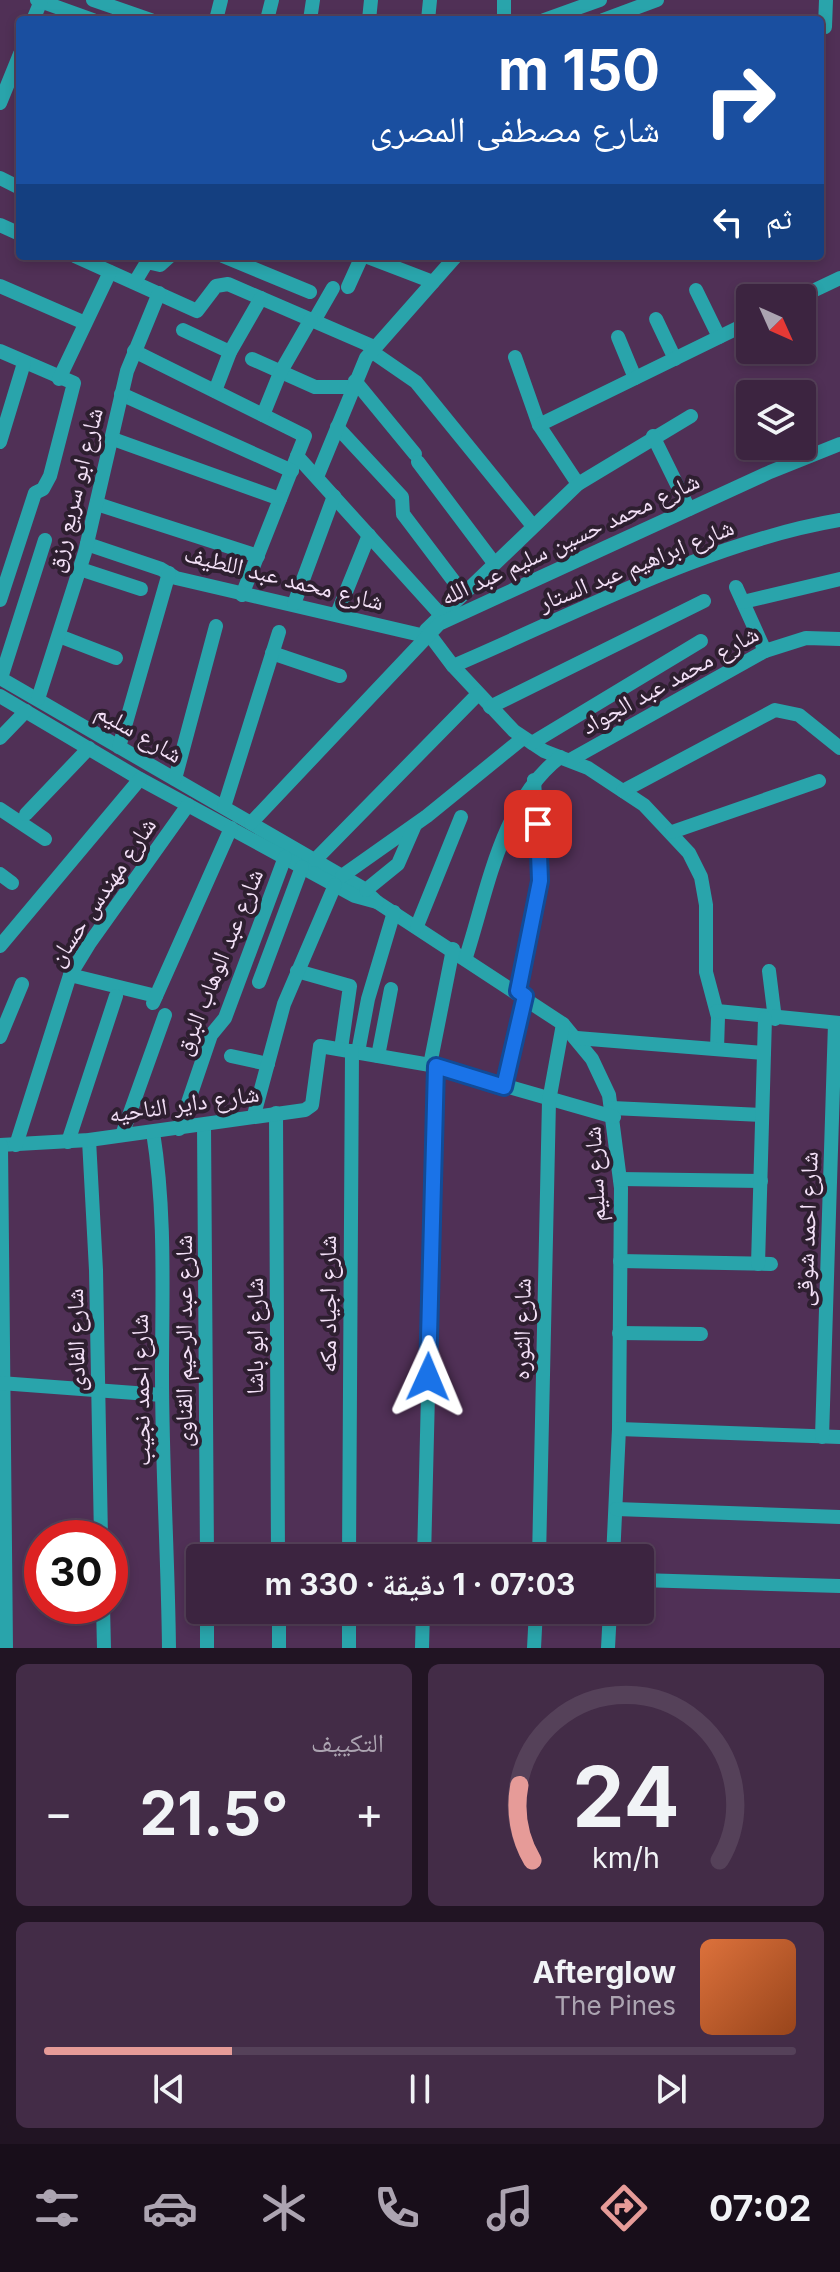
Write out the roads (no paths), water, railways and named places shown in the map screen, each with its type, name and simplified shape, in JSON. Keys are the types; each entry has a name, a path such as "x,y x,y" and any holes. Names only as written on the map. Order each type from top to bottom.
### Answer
{"street":[{"path":"93,0 118,4 143,16"},
{"path":"553,12 600,0"},
{"path":"614,16 657,0"},
{"path":"825,27 826,0"},
{"path":"39,1 79,16"},
{"path":"0,103 16,64"},
{"path":"84,260 197,311 216,286 228,284 373,349 416,382 533,526"},
{"path":"135,282 147,262 160,265 166,260"},
{"path":"233,260 310,292"},
{"path":"263,415 280,373 312,320 360,260"},
{"path":"317,477 354,384 373,349 452,260"},
{"path":"396,262 433,282"},
{"path":"59,379 110,272"},
{"path":"816,289 840,278"},
{"path":"1,289 85,323"},
{"path":"696,290 719,337"},
{"name":"شارع ابو سريع رزق","path":"38,699 87,544 121,394 134,351 159,293"},
{"path":"215,391 230,352 261,298"},
{"path":"656,319 675,359"},
{"path":"539,425 736,329"},
{"path":"183,330 230,352"},
{"path":"618,337 635,378"},
{"path":"0,351 74,383 48,484 35,493 0,600"},
{"path":"134,351 305,436 242,595"},
{"path":"515,357 539,425 578,484"},
{"path":"252,359 315,387 354,384"},
{"path":"0,442 24,363"},
{"path":"354,384 416,458 494,563"},
{"path":"121,394 292,471"},
{"path":"691,416 653,436 578,484 429,624 426,635 490,707 528,740 623,791 672,832 701,877 706,905 707,986 717,1011 717,1049"},
{"path":"337,427 402,497 403,514 462,592"},
{"path":"653,436 689,509"},
{"path":"113,439 280,499"},
{"name":"شارع محمد حسين سليم عبد الله","path":"251,823 439,624 689,509 840,444"},
{"path":"297,456 440,614"},
{"path":"294,604 334,496"},
{"path":"97,504 258,556"},
{"name":"شارع ابراهيم عبد الستار","path":"453,666 699,560 781,531 840,520"},
{"path":"337,614 369,535"},
{"path":"0,678 45,540"},
{"name":"شارع محمد عبد اللطيف","path":"87,544 242,595 426,635"},
{"path":"80,569 141,589"},
{"path":"119,747 169,573"},
{"path":"743,602 840,579"},
{"path":"736,587 765,651"},
{"path":"490,707 704,601"},
{"path":"175,779 216,626"},
{"path":"224,807 279,632"},
{"path":"59,636 116,658"},
{"name":"شارع محمد عبد الجواد","path":"424,1544 433,1066 459,953 510,823 534,780 565,759 765,651 806,638 840,639"},
{"path":"254,1115 297,971 339,880 528,740 701,641"},
{"path":"272,653 340,676"},
{"name":"شارع سليم","path":"0,678 251,823 309,864 366,890 377,902 521,994 577,1038 601,1077 613,1113 620,1179 619,1429 614,1544"},
{"path":"259,982 309,864 478,694"},
{"name":"شارع سليم","path":"0,696 140,779 285,857 309,864"},
{"path":"623,791 775,710 799,715 840,748"},
{"path":"0,738 26,711"},
{"path":"26,814 89,748"},
{"path":"0,946 140,779"},
{"path":"504,1087 540,881 534,780"},
{"path":"672,832 819,781"},
{"name":"شارع مهندس حسان","path":"16,1145 70,975 188,805"},
{"path":"0,809 45,839"},
{"path":"417,926 461,817"},
{"path":"366,890 398,864 416,823"},
{"path":"70,975 155,1000 231,828"},
{"name":"شارع عبد الوهاب البرق","path":"179,1129 211,1035 225,1018 285,857"},
{"name":"شارع سليم","path":"339,880 366,900 377,902"},
{"path":"350,1051 394,912"},
{"path":"297,971 350,986 350,1051"},
{"path":"620,1261 765,1264 761,1181 764,1053 770,1019 769,971"},
{"path":"0,1037 22,984"},
{"path":"378,1056 391,989"},
{"path":"68,1142 116,996"},
{"path":"717,1011 770,1019 837,1023"},
{"path":"122,1135 165,1015"},
{"name":"شارع احمد شوقى","path":"822,1437 837,1023"},
{"name":"شارع الثوره","path":"539,1544 549,1101 563,1024"},
{"path":"577,1038 764,1053"},
{"name":"شارع داير الناحيه","path":"0,1145 89,1140 310,1108 320,1046 350,1051"},
{"path":"350,1051 433,1066 549,1101 613,1113 762,1115"},
{"name":"شارع اجياد مكه","path":"349,1544 350,1051"},
{"path":"231,1056 268,1064"},
{"name":"شارع ابو باشا","path":"276,1113 278,1544"},
{"name":"شارع عبد الرحيم القناوى","path":"204,1125 207,1544"},
{"name":"شارع احمد نجيب","path":"153,1132 160,1178 169,1648"},
{"name":"شارع الفادى","path":"89,1140 101,1520"},
{"path":"0,1145 6,1648"},
{"path":"620,1179 761,1181"},
{"path":"619,1333 701,1334"},
{"path":"2,1383 162,1395"},
{"path":"619,1429 840,1437"},
{"path":"616,1509 840,1517"},
{"path":"654,1580 840,1586"},
{"path":"103,1624 104,1648"},
{"path":"207,1624 207,1648"},
{"path":"279,1624 279,1648"},
{"path":"349,1624 349,1648"},
{"path":"422,1648 423,1624"},
{"path":"534,1648 535,1624"},
{"path":"608,1648 609,1624"}]}
